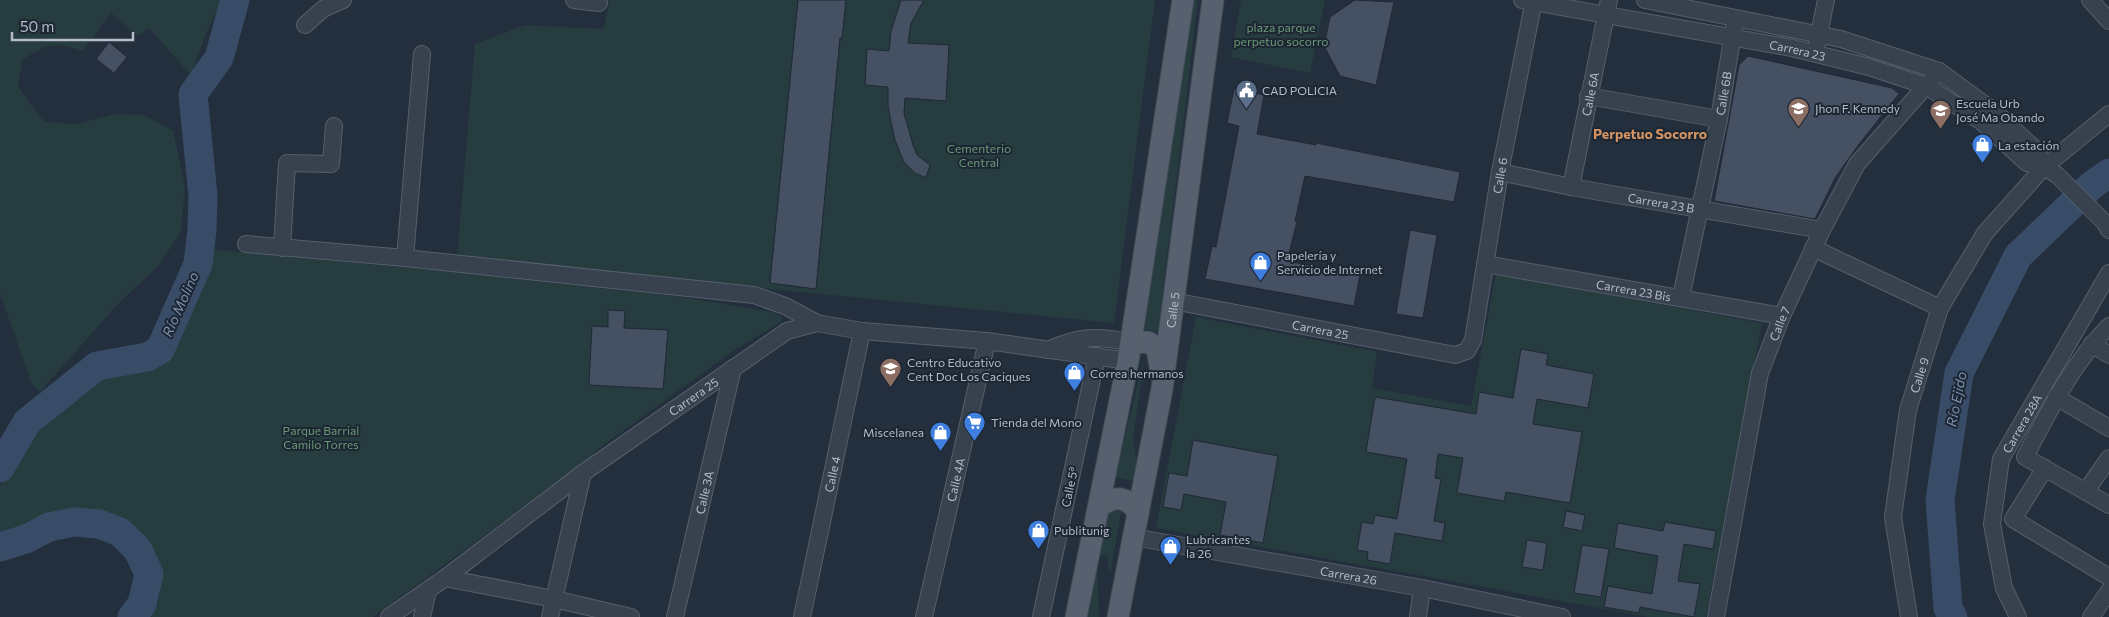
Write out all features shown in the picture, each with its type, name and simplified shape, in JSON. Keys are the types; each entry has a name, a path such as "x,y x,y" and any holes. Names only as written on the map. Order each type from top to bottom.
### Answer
{"main road":[{"path":"1175,0 1179,26"},
{"path":"1076,617 1130,352 1183,0"},
{"name":"Calle 5","path":"1118,617 1162,389 1213,0"},
{"path":"1130,352 1148,342 1157,348 1162,389"},
{"path":"1100,506 1109,499 1121,498 1131,503 1138,512"}],"street":[{"path":"305,25 323,9 342,0"},
{"path":"574,0 599,3"},
{"name":"Carrera 23","path":"1644,0 1679,3 1736,18 1841,39 1939,71 1995,112 2037,151 2044,167"},
{"path":"1816,53 1826,0"},
{"path":"2090,0 2109,21"},
{"name":"Carrera 23","path":"1530,1 1607,8 1674,28 1816,53 1869,67 1926,86 1982,122 2027,162 2044,167 2064,182 2107,227"},
{"name":"Calle 6","path":"1467,351 1473,340 1530,1"},
{"path":"1674,28 1679,3"},
{"name":"Calle 6A","path":"1571,187 1607,8"},
{"name":"Calle 6B","path":"1681,297 1719,119 1736,18"},
{"path":"405,258 422,54"},
{"name":"Calle 7","path":"1716,617 1760,373 1782,316 1813,248 1857,164 1939,71"},
{"path":"1588,96 1719,119"},
{"name":"Calle 9","path":"1909,617 1893,517 1908,410 1940,308 1985,233 2044,167 2109,114"},
{"path":"282,248 288,163 331,164 334,126"},
{"name":"Carrera 23 B","path":"1500,172 1571,187 1822,230"},
{"path":"246,244 405,258 754,295 786,306 817,323"},
{"path":"1813,248 1940,308"},
{"name":"Carrera 23 Bis","path":"1485,264 1782,316"},
{"name":"Carrera 28A","path":"2018,617 2004,588 1992,524 2000,459 2109,273"},
{"name":"Carrera 25","path":"1173,301 1456,355 1467,351"},
{"name":"Carrera 25","path":"389,617 445,578 583,473 787,331 817,323 862,331 988,341 1097,356 1130,352"},
{"path":"2109,326 2092,344 2056,397 2025,457 2109,505"},
{"name":"Calle 4","path":"802,617 862,331"},
{"path":"1048,350 1067,341 1088,337 1109,338 1130,352"},
{"name":"Calle 4A","path":"924,617 988,341"},
{"path":"2092,344 2109,355"},
{"name":"Calle 5ª","path":"1042,617 1097,356"},
{"name":"Calle 3A","path":"675,617 733,368"},
{"path":"2056,397 2109,428"},
{"path":"2086,492 2109,458"},
{"path":"2045,468 2014,519 2109,577"},
{"path":"550,617 583,473"},
{"name":"Carrera 26","path":"1133,537 1422,588 1562,617"},
{"path":"445,578 554,599 631,617"},
{"path":"1418,617 1422,588"},
{"path":"422,617 428,590"},
{"path":"2091,617 2109,591"}],"green space":[{"path":"0,0 222,0 205,36 191,75 149,28 138,36 111,13 83,51 65,46 51,46 38,50 22,60 18,87 44,122 76,124 115,114 144,115 173,131 185,186 181,232 158,266 116,306 40,392 32,384 0,294"},
{"name":"Cementerio Central","path":"609,0 1155,0 1114,323 457,258 475,44 525,25 604,29"},
{"path":"1191,0 1198,0 1158,332 1145,329"},
{"name":"plaza parque perpetuo socorro","path":"1241,0 1325,0 1310,73 1231,57"},
{"name":"Parque Barrial Camilo Torres","path":"208,249 453,272 682,297 772,312 781,316 781,322 733,351 373,617 151,617 160,596 160,582 149,548 136,531 118,519 107,515 72,512 60,514 26,528 0,533 0,486 46,420 94,379 119,369 162,359 177,333 189,306 200,278"},
{"path":"1496,274 1762,323 1706,617 1649,617 1156,528 1196,317 1377,352 1372,388 1471,406"},
{"path":"1145,355 1133,438 1137,465 1133,481 1115,477"},
{"path":"1110,505 1122,507 1110,575 1107,556 1097,554"},
{"path":"1097,567 1099,617 1088,617"}],"building":[{"path":"798,0 846,0 842,38 840,38 816,289 770,283"},
{"path":"901,0 924,0 911,23 908,43 949,45 946,101 905,98 904,113 913,145 917,155 930,165 926,178 915,173 904,162 895,140 891,122 888,105 888,87 865,85 867,49 889,51 891,31"},
{"path":"1355,0 1394,2 1376,85 1340,76 1324,46 1330,17"},
{"path":"109,42 127,57 114,73 96,59"},
{"name":"Jhon F. Kennedy","path":"1748,56 1892,88 1899,94 1859,144 1835,178 1815,219 1714,201 1739,65"},
{"path":"1234,89 1264,95 1257,134 1316,145 1316,143 1460,172 1454,202 1305,176 1295,221 1297,222 1287,261 1360,275 1354,306 1205,279 1212,246 1216,247 1239,126 1227,123"},
{"path":"1410,230 1437,235 1423,318 1396,314"},
{"path":"608,310 625,311 624,328 668,330 663,389 589,385 592,326 608,327"},
{"path":"1521,349 1548,354 1546,365 1594,374 1588,408 1537,399 1533,424 1582,432 1570,503 1506,492 1504,501 1457,493 1463,458 1438,454 1435,478 1441,479 1434,521 1445,523 1442,541 1395,533 1390,564 1367,560 1368,552 1357,550 1362,522 1373,524 1375,515 1397,519 1407,459 1366,452 1375,397 1476,414 1479,392 1513,398"},
{"path":"1193,440 1278,456 1263,543 1220,535 1226,502 1184,494 1181,510 1163,507 1169,473 1187,476"},
{"path":"1566,511 1585,515 1582,531 1563,527"},
{"path":"1665,522 1716,531 1713,549 1684,544 1678,581 1700,584 1694,617 1640,607 1639,613 1604,607 1608,586 1652,594 1658,556 1614,548 1618,523 1663,531"},
{"path":"1527,540 1547,543 1543,570 1522,567"},
{"path":"1582,545 1609,549 1601,597 1574,593"}],"waterway":[{"name":"Río Molino","path":"0,468 27,422 97,366 147,357 160,350 198,264 203,196 193,94 219,58 235,0"},
{"name":"Río Ejido","path":"1953,617 1948,608 1940,500 1959,373 2018,256 2092,185 2109,173"},
{"name":"Río Molino","path":"0,547 26,539 49,527 74,522 99,524 120,532 138,550 149,574 142,604 132,617"}],"place":[{"name":"CAD POLICIA","path":"1246,109"},
{"name":"Jhon F. Kennedy","path":"1799,127"},
{"name":"Escuela Urb José Ma Obando","path":"1940,129"},
{"name":"La estación","path":"1982,164"},
{"name":"Papelería y Servicio de Internet","path":"1261,281"},
{"name":"Centro Educativo Cent Doc Los Caciques","path":"891,388"},
{"name":"Correa hermanos","path":"1074,392"},
{"name":"Tienda del Mono","path":"975,441"},
{"name":"Miscelanea","path":"940,451"},
{"name":"Publitunig","path":"1038,549"},
{"name":"Lubricantes la 26","path":"1170,565"}],"district":[{"name":"Perpetuo Socorro","path":"1650,133"}]}
